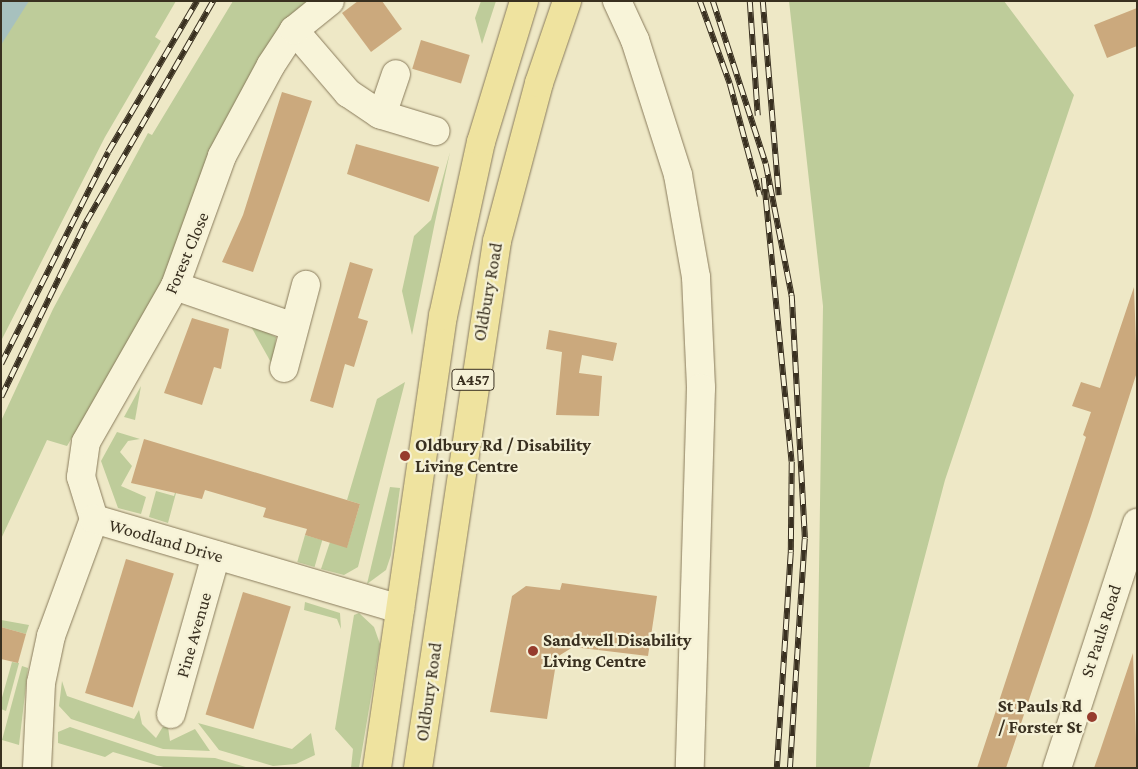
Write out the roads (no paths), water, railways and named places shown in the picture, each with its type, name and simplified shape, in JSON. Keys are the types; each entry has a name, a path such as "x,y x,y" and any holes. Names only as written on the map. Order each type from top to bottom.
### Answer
{"main road":[{"name":"A457","path":"377,768 461,221 524,1"},
{"name":"Oldbury Road","path":"418,768 497,241 539,83 567,1"}],"street":[{"name":"Forest Close","path":"94,520 81,476 86,442 175,286 222,156 294,30 330,1"},
{"path":"617,1 635,40 678,175 696,277 702,388 690,768"},
{"path":"294,30 348,93 382,115 435,131"},
{"path":"382,115 396,74"},
{"path":"284,368 306,285"},
{"path":"175,286 294,327"},
{"name":"Woodland Drive","path":"37,768 40,683 51,636 94,520 400,610"},
{"name":"St Pauls Road","path":"1057,768 1136,531"},
{"name":"Pine Avenue","path":"171,714 216,555"}],"water":[{"path":"1,1 29,1 1,45"}],"railway":[{"path":"1,364 108,152 197,1"},
{"path":"1,397 86,222 213,1"},
{"path":"700,1 730,84 760,196"},
{"path":"713,1 766,164 792,296 805,539 790,768"},
{"path":"750,1 758,116"},
{"path":"763,1 779,195"},
{"path":"764,178 792,462 791,553 777,768"}],"place":[{"name":"Oldbury Rd / Disability Living Centre","path":"405,456"},
{"name":"Sandwell Disability Living Centre","path":"533,651"},
{"name":"St Pauls Rd / Forster St","path":"1092,717"}]}
